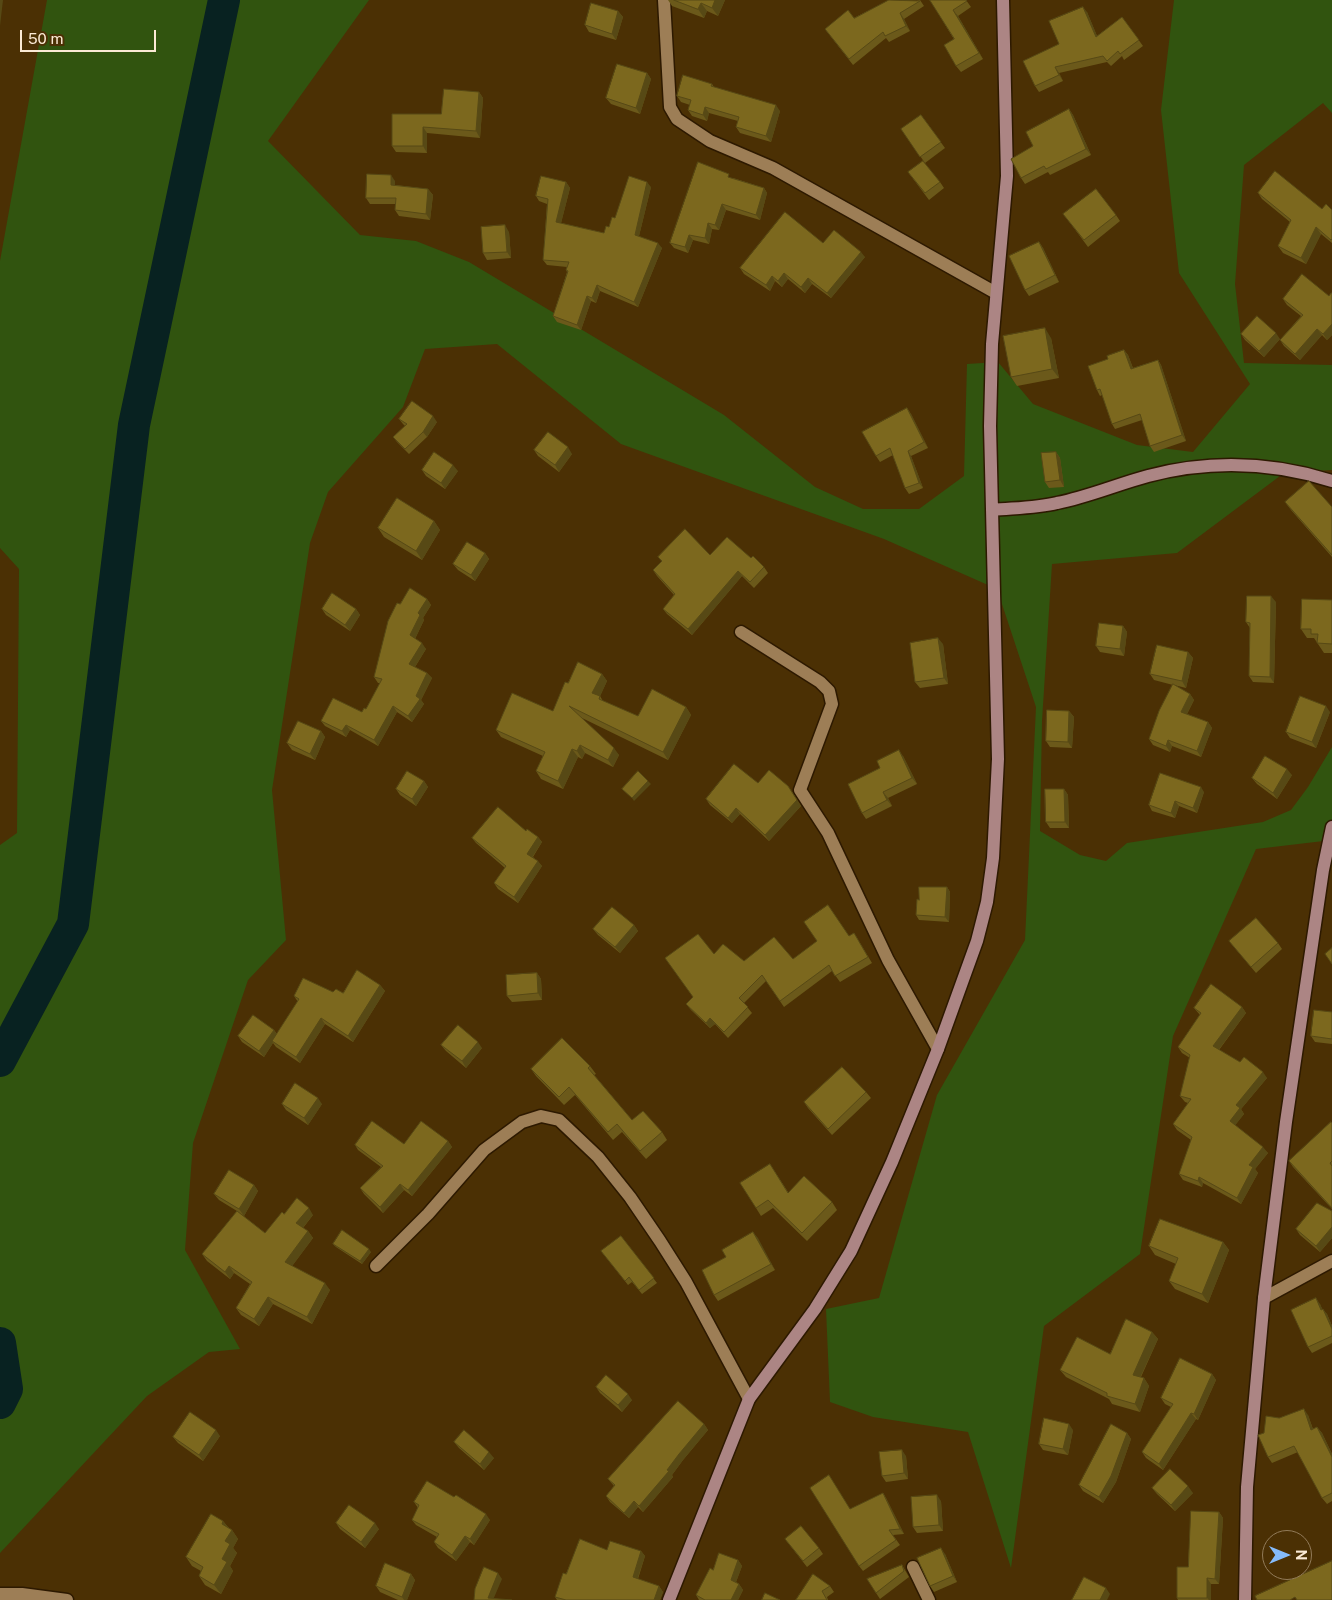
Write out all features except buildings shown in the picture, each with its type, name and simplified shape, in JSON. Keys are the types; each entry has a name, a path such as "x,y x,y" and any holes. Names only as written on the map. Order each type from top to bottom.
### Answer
{"street":[{"path":"664,0 670,107 677,119 710,142 773,168 996,293"},
{"path":"669,1600 748,1399 815,1309 851,1251 892,1162 938,1049 977,940 994,858 998,759 990,426 992,344 1007,176 1003,0"},
{"path":"993,510 1057,504 1147,476 1209,466 1238,465 1276,469 1309,474 1332,481"},
{"path":"741,632 820,682 829,692 832,704 800,790 828,833 888,960 938,1049"},
{"path":"1244,1600 1247,1488 1264,1298 1314,932 1332,827"},
{"path":"376,1266 428,1214 484,1150 522,1122 541,1116 559,1120 598,1157 656,1234 686,1282 748,1399"},
{"path":"1264,1298 1332,1261"},
{"path":"913,1567 928,1600"},
{"path":"0,1594 67,1600"}],"green space":[{"path":"47,0 369,0 268,141 360,235 416,241 469,262 724,415 815,487 863,509 919,509 964,476 967,364 998,362 1033,404 1137,445 1193,452 1250,384 1179,273 1161,110 1174,0 1332,0 1332,113 1323,103 1244,165 1235,284 1244,363 1332,365 1332,470 1284,473 1177,553 1052,564 1042,721 1040,831 1080,855 1106,861 1127,843 1263,822 1291,810 1308,787 1332,747 1332,840 1256,849 1173,1036 1140,1254 1044,1326 1011,1568 968,1432 873,1417 830,1402 826,1309 879,1298 937,1095 1025,940 1036,707 997,589 884,539 621,444 497,344 425,349 403,407 328,492 310,543 272,790 286,940 248,980 193,1143 185,1250 240,1349 209,1352 147,1396 0,1553 0,845 17,833 19,569 0,548 0,261"}],"waterway":[{"path":"0,1061 73,924 134,425 224,0"},
{"path":"0,1343 7,1389 0,1403"}]}
